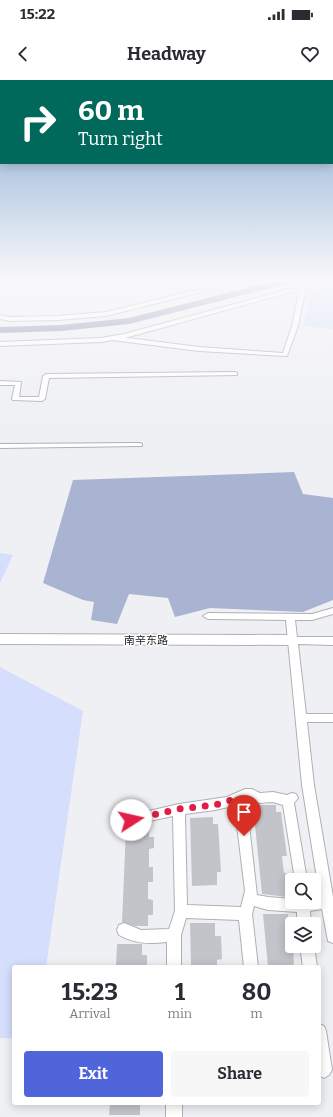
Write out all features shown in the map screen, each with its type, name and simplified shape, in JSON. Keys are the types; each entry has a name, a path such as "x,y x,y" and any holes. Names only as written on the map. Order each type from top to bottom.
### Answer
{"street":[{"path":"0,344 101,340 144,329"},
{"path":"112,338 199,349 285,355 294,329"},
{"path":"0,383 19,383 15,399 42,399 46,376 235,374"},
{"path":"0,446 140,445"},
{"path":"208,616 312,617 333,611"},
{"path":"290,617 308,785 333,936"},
{"name":"南辛东路","path":"0,639 292,640"},
{"path":"292,640 333,641"},
{"path":"301,718 333,718"},
{"path":"131,820 179,809 208,807 235,799 245,794 252,794 259,798 273,797 290,799 300,873"},
{"path":"235,799 241,808 251,899 246,906 245,914 251,965"},
{"path":"174,965 174,935 181,911 179,809"},
{"path":"251,899 266,904 285,904"},
{"path":"321,902 327,902"},
{"path":"181,911 245,914"},
{"path":"124,930 128,934 144,936 174,935"},
{"path":"308,953 310,965"},
{"path":"321,1047 324,1070"},
{"path":"174,1105 174,1117"}],"shaded area":[{"path":"294,472 303,494 333,498 333,600 303,612 210,608 175,617 168,598 129,594 117,624 91,620 94,602 83,600 43,583 73,480"},
{"path":"0,553 13,555 0,583"},
{"path":"0,667 83,711 46,965 12,965 12,1038 0,1038"}],"building":[{"path":"253,805 276,805 276,812 281,812 287,856 282,856 285,873 285,897 262,894"},
{"path":"213,817 213,824 218,824 221,872 217,872 217,885 192,886 190,818"},
{"path":"126,828 149,828 149,837 154,837 154,848 149,849 149,867 153,867 153,882 148,882 148,899 153,900 153,915 148,915 148,926 135,926 122,922"},
{"path":"263,914 288,914 288,917 285,917 285,953 293,953 294,965 268,965"},
{"path":"190,923 215,923 215,936 221,936 222,959 217,960 217,965 191,965"},
{"path":"117,944 142,944 142,955 147,955 147,965 116,965"},
{"path":"110,1105 140,1105 140,1115 109,1115"}],"waterway":[{"path":"0,330 19,329"}],"route":[{"path":"131,820 173,812 179,809 208,807 235,799 241,808 244,836"}]}
